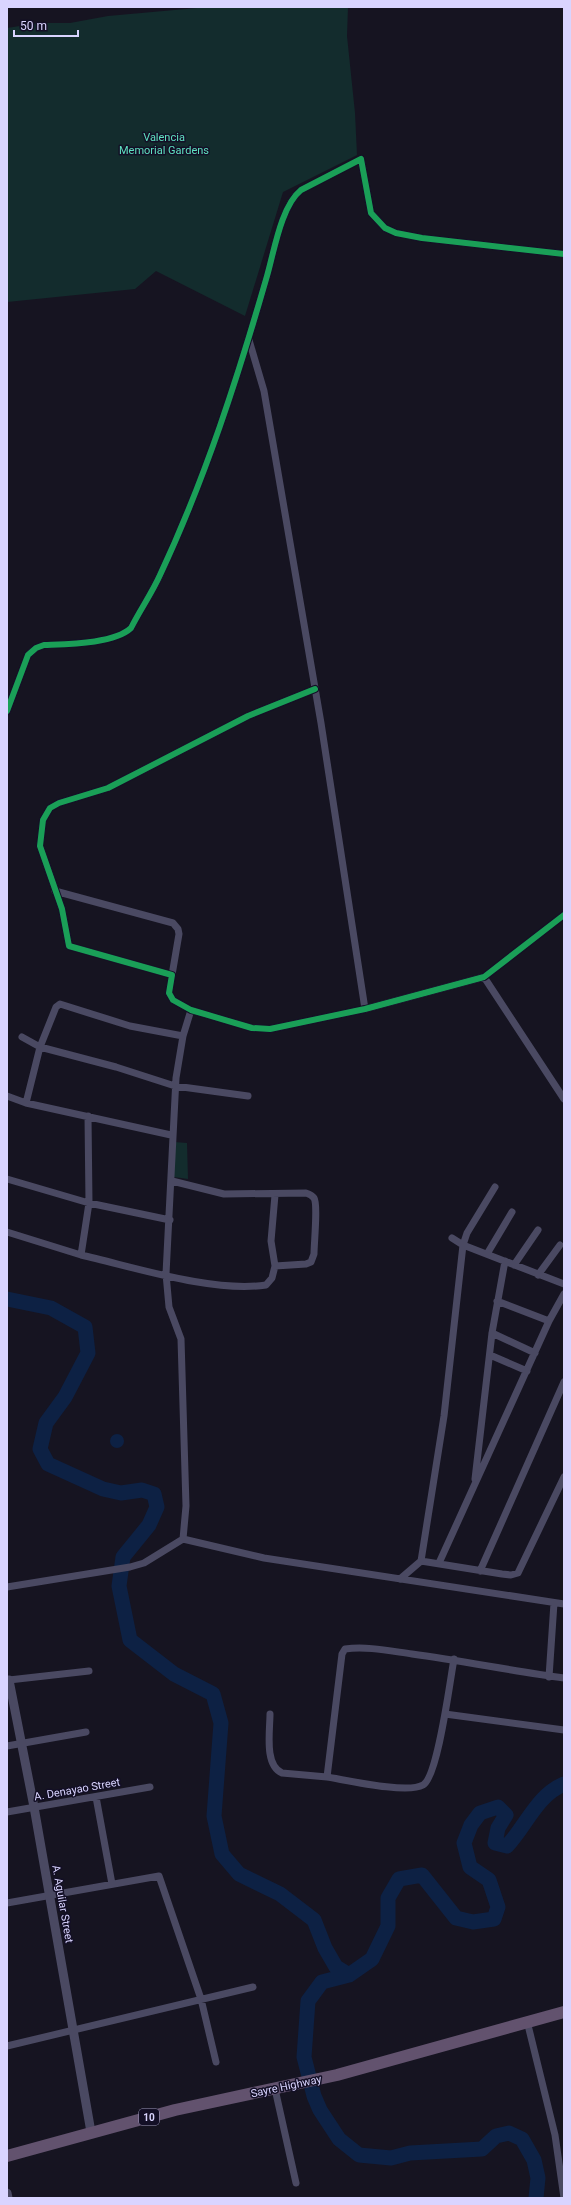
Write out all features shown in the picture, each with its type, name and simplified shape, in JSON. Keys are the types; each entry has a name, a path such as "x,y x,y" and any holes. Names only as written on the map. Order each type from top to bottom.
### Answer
{"highway":[{"name":"Sayre Highway","path":"7,2156 175,2110 336,2075 564,2012"}],"street":[{"path":"7,711 28,655 36,648 100,640 126,633 131,628 160,576 198,485 249,340 284,220 295,196 301,190 361,159 371,212 385,228 396,233 422,238 564,254"},
{"path":"249,340 264,391 315,689 365,1009"},
{"path":"172,975 69,946 62,909 40,846 42,820 50,808 59,803 108,788 248,716 315,689"},
{"path":"55,891 173,923 178,929 179,934 172,975 170,993 171,998 191,1010 252,1028 270,1029 365,1009 484,977 564,915"},
{"path":"484,977 564,1099"},
{"path":"26,1104 40,1047 56,1007 60,1004 130,1026 183,1036"},
{"path":"183,1539 186,1506 181,1339 169,1307 166,1274 172,1181 172,1135 176,1086 183,1036 191,1010"},
{"path":"22,1037 40,1047 116,1067 176,1086 248,1096"},
{"path":"7,1096 26,1104 172,1135"},
{"path":"81,1255 89,1203 88,1116"},
{"path":"7,1178 89,1203 170,1220"},
{"path":"172,1181 224,1194 309,1194 314,1198 314,1254 311,1262 306,1264 275,1266"},
{"path":"400,1580 421,1561 444,1416 463,1245 467,1233 495,1187"},
{"path":"7,1232 81,1255 198,1282 225,1285 262,1286 269,1284 275,1266 271,1241 275,1195"},
{"path":"487,1254 512,1212"},
{"path":"514,1266 538,1230"},
{"path":"452,1238 463,1245 514,1266 564,1284"},
{"path":"538,1274 560,1245"},
{"path":"474,1488 492,1332 505,1261"},
{"path":"439,1563 549,1321 564,1294"},
{"path":"497,1301 549,1321"},
{"path":"492,1332 535,1352"},
{"path":"490,1355 527,1371"},
{"path":"480,1571 564,1382"},
{"path":"421,1561 511,1575 518,1573 564,1477"},
{"path":"7,1587 130,1567 144,1563 183,1539 264,1558 564,1604"},
{"path":"549,1677 554,1603"},
{"path":"327,1776 342,1654 345,1649 380,1650 454,1660 549,1677 564,1678"},
{"path":"270,1714 271,1760 276,1771 282,1773 327,1776 391,1787 417,1788 424,1785 430,1779 445,1714 454,1660"},
{"path":"8,1680 89,1671"},
{"name":"A. Aguilar Street","path":"8,1680 34,1807 72,2031 91,2132"},
{"path":"445,1714 564,1730"},
{"path":"7,1746 86,1732"},
{"name":"A. Denayao Street","path":"7,1812 150,1788"},
{"path":"96,1797 112,1884"},
{"path":"7,1903 49,1894 159,1876 201,1999 216,2062"},
{"path":"7,2046 253,1987"},
{"path":"527,2021 555,2135 564,2198"},
{"path":"275,2089 296,2183"},
{"path":"7,2193 8,2198"}],"green space":[{"name":"Valencia Memorial Gardens","path":"208,7 348,7 347,36 355,113 357,155 283,192 245,316 156,271 135,289 7,302 7,28 39,23 70,23 108,16"},
{"path":"174,1142 187,1143 188,1179 174,1177"}],"water":[{"path":"117,1434 122,1436 124,1441 122,1446 117,1448 112,1446 110,1441 112,1436"}],"waterway":[{"path":"7,1299 51,1308 85,1327 88,1353 65,1397 46,1423 40,1449 48,1464 103,1489 121,1493 142,1490 154,1494 157,1507 149,1525 123,1557 119,1586 130,1640 174,1674 213,1694 221,1723 214,1816 222,1854 239,1874 280,1894 314,1920 325,1948 336,1967 349,1975"},
{"path":"536,2198 538,2178 534,2160 522,2139 509,2133 496,2136 482,2149 410,2153 391,2158 359,2155 339,2139 320,2110 314,2096 304,2057 308,2001 322,1982 349,1975 372,1959 388,1926 388,1898 399,1879 422,1875 456,1918 473,1922 494,1919 498,1907 489,1880 470,1867 464,1843 471,1825 480,1813 498,1807 506,1815 498,1828 495,1843 507,1846 539,1803 555,1789 564,1784"}],"cycle path":[{"path":"7,711 28,655 36,648 44,645 102,640 123,633 131,628 150,595 192,502 220,427 267,276 283,218 294,197 301,190 361,159 371,213 385,228 396,233 422,238 564,254"},
{"path":"315,689 248,716 108,788 59,803 50,808 43,820 40,846 62,909 69,946 172,975 169,993 173,1000 191,1010 252,1028 270,1029 365,1009 484,977 564,915"}]}
